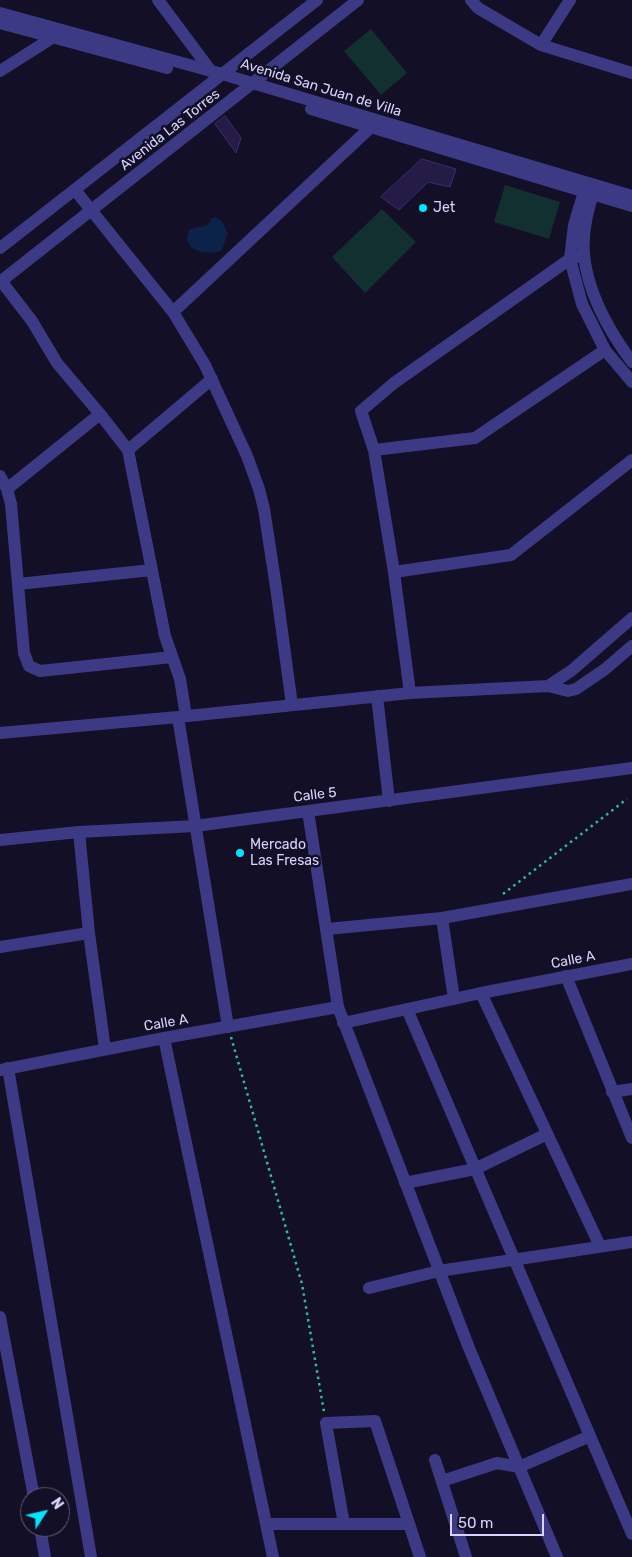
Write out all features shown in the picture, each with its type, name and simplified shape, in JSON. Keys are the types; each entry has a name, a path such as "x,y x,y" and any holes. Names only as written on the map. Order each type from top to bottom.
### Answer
{"street":[{"path":"158,0 216,75"},
{"name":"Avenida Las Torres","path":"0,248 75,190 216,75 318,0"},
{"name":"Avenida Las Torres","path":"1,282 358,0"},
{"path":"471,0 478,8 541,45 632,73"},
{"path":"541,45 570,0"},
{"name":"Avenida San Juan de Villa","path":"0,13 55,33"},
{"name":"Avenida San Juan de Villa","path":"0,22 55,33 216,75 371,124 590,188 632,196"},
{"path":"0,71 55,33"},
{"path":"173,312 371,124"},
{"path":"590,188 584,255 594,296 617,341 632,362"},
{"path":"590,188 574,225 570,259 582,304 606,350 632,382"},
{"name":"Avenida San Juan de Villa","path":"590,188 632,206"},
{"path":"75,190 173,312 212,379 247,456 260,489 264,509 292,705"},
{"path":"410,693 394,572 374,450 361,411 394,383 570,259 584,255"},
{"path":"1,282 32,321 56,363 128,450 165,636 180,679 182,716 195,826 228,1027"},
{"path":"374,450 476,438 606,350"},
{"path":"128,450 212,379"},
{"path":"7,489 100,414"},
{"path":"394,572 511,555 632,460"},
{"path":"0,476 7,489 11,504 24,653 27,663 40,671 172,658"},
{"path":"18,584 152,570"},
{"path":"548,686 571,671 632,618"},
{"path":"0,733 410,693 548,686 568,691 576,689 604,670 632,646"},
{"path":"377,696 389,801"},
{"name":"Calle 5","path":"0,840 79,832 195,826 632,768"},
{"path":"308,811 338,1007 343,1023 469,1348 557,1557"},
{"path":"79,832 89,933 105,1049"},
{"path":"327,929 442,918 632,884"},
{"path":"442,918 454,999"},
{"path":"0,947 89,933"},
{"name":"Calle A","path":"343,1023 407,1008 632,964"},
{"path":"566,976 632,1138"},
{"path":"481,993 600,1246"},
{"name":"Calle A","path":"4,1069 338,1007"},
{"path":"407,1008 632,1534"},
{"path":"164,1038 273,1557"},
{"path":"4,1069 91,1557"},
{"path":"612,1092 632,1089"},
{"path":"405,1182 475,1168 547,1134"},
{"path":"369,1288 439,1271 632,1242"},
{"path":"0,1317 32,1487"},
{"path":"344,1524 326,1423 375,1421 420,1557"},
{"path":"442,1481 497,1462 519,1467 590,1436"},
{"path":"435,1460 466,1557"},
{"path":"266,1524 409,1524"},
{"path":"42,1537 46,1557"}],"path":[{"path":"481,911 627,799"},
{"path":"228,1027 302,1284 326,1423"}],"green space":[{"path":"371,29 407,73 381,95 344,51"},
{"path":"505,185 560,202 549,239 494,222"},
{"path":"382,209 416,242 365,293 332,257"}],"water":[{"path":"215,217 222,221 228,234 221,251 209,253 191,247 187,236 190,229 205,226"}],"building":[{"path":"225,116 241,138 236,153 215,124"},
{"path":"422,159 456,169 450,187 428,182 399,210 381,197"}],"place":[{"name":"Jet","path":"423,208"},
{"name":"Mercado Las Fresas","path":"240,853"}]}
